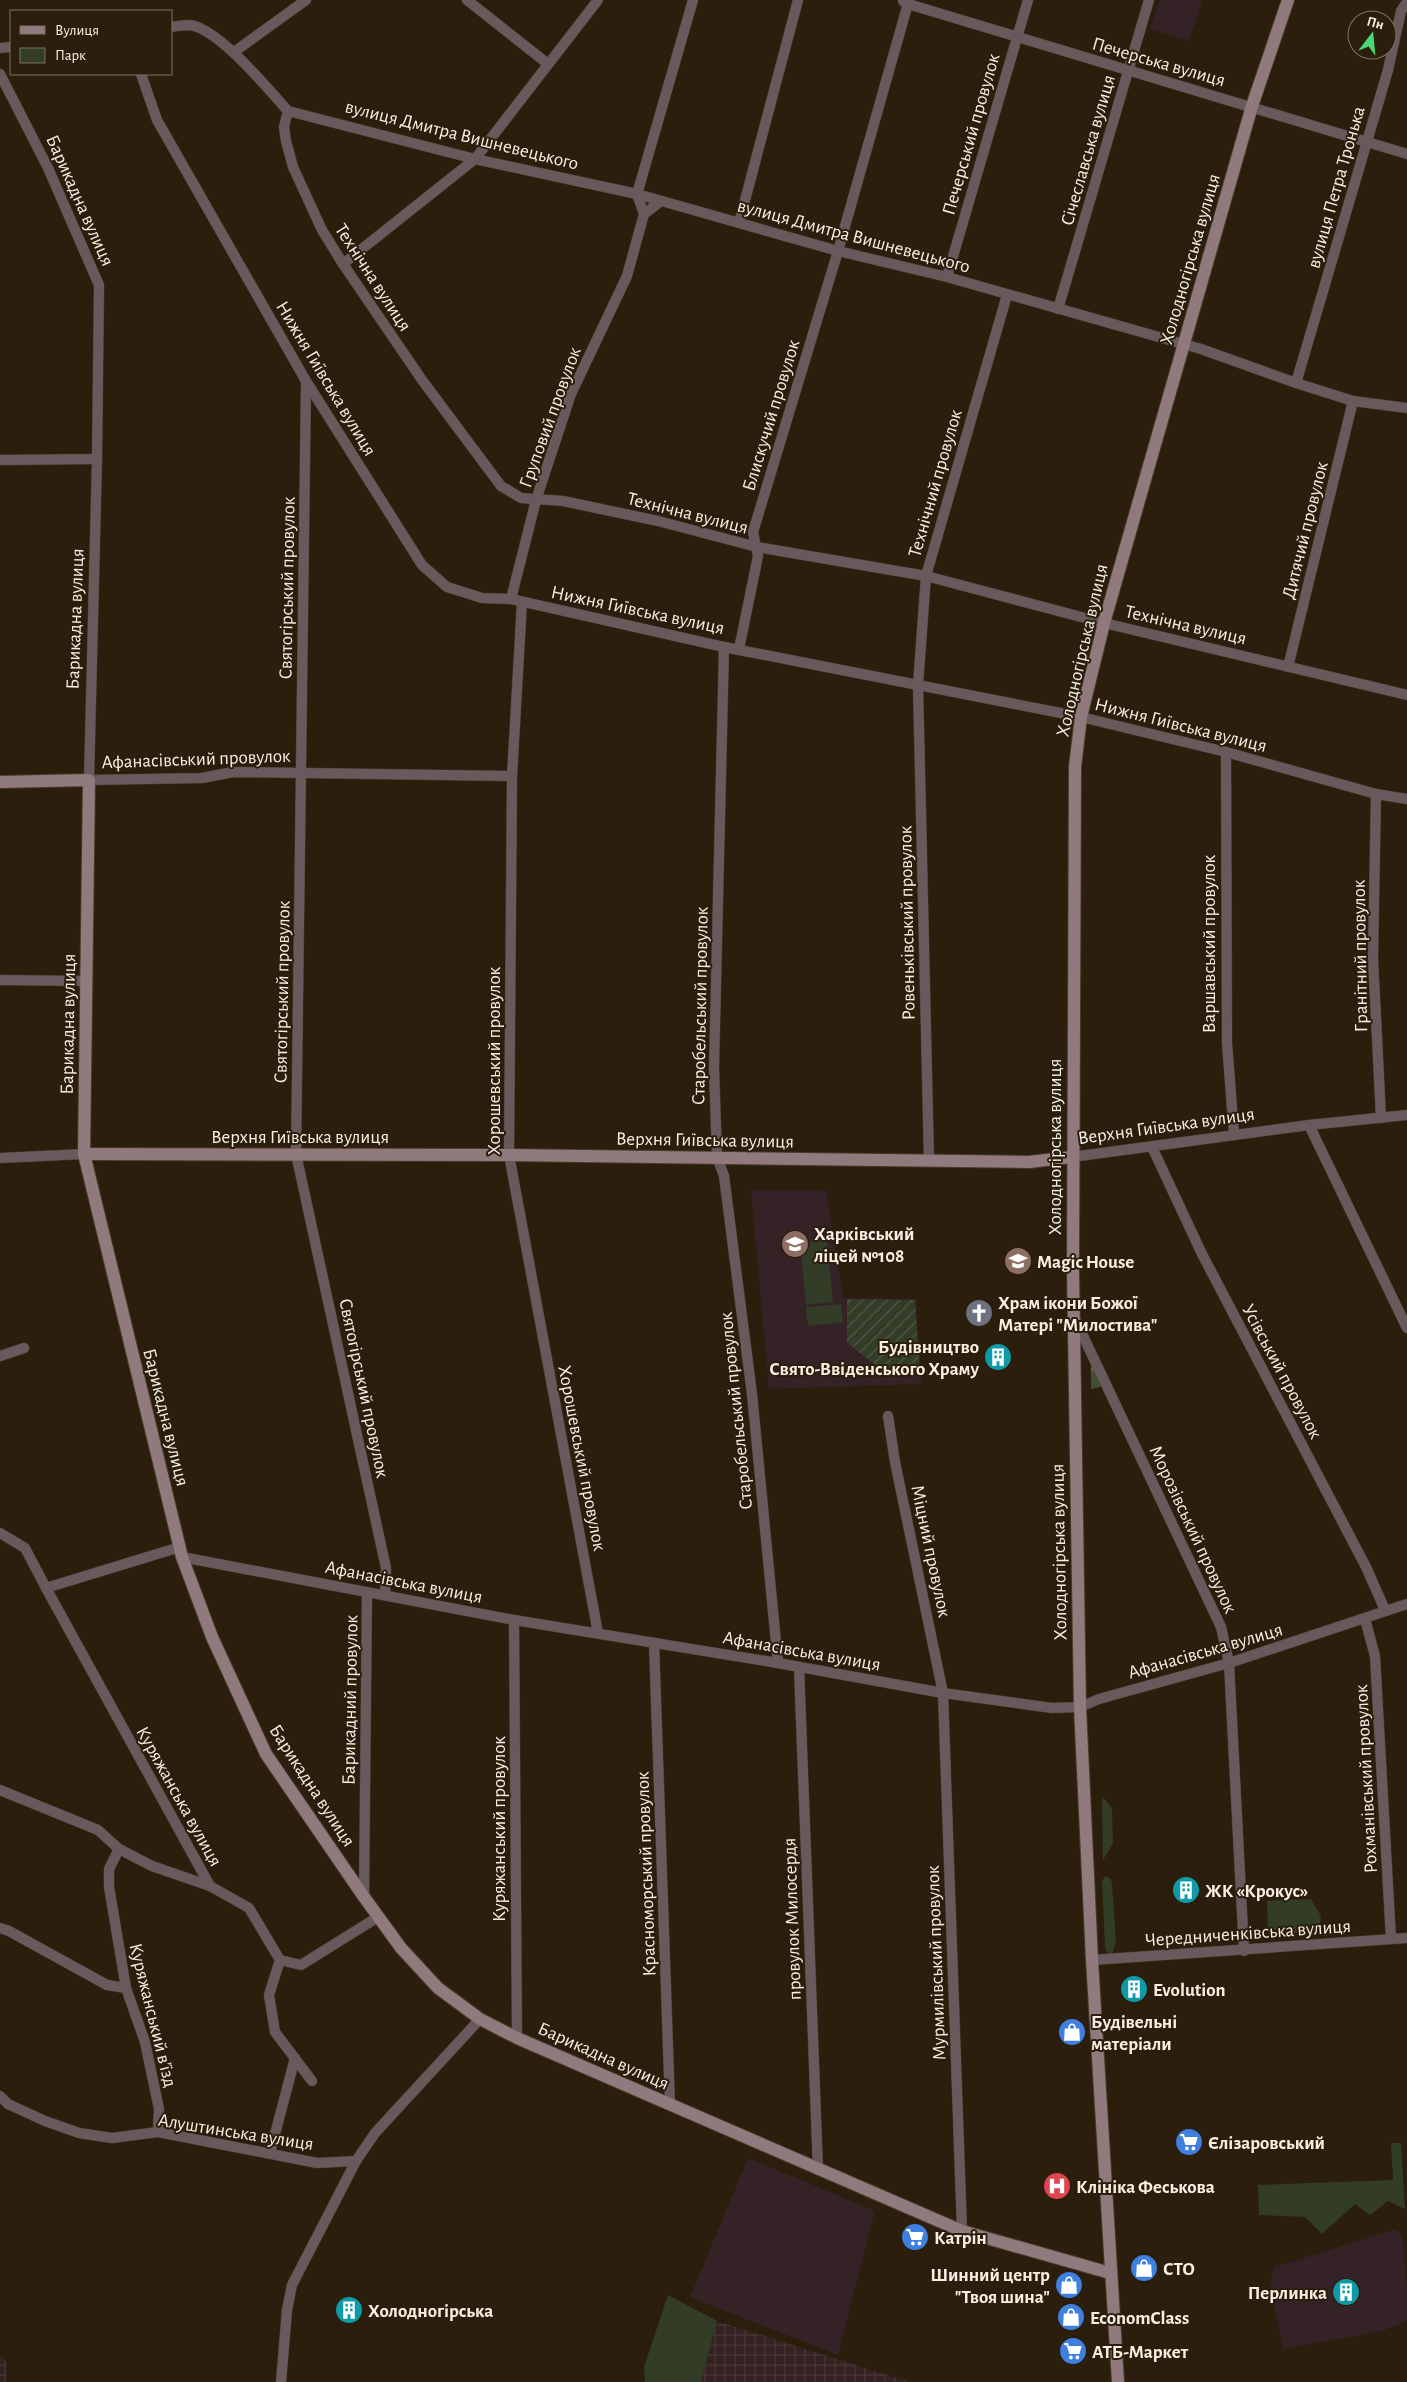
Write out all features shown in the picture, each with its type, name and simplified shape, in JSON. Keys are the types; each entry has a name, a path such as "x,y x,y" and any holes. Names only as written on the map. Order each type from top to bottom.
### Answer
{"street":[{"path":"234,52 306,0"},
{"path":"467,0 548,64"},
{"path":"343,264 408,210 475,159 598,0"},
{"path":"661,201 644,214 637,194 692,0"},
{"path":"739,222 798,0"},
{"name":"Печерський провулок","path":"947,277 1028,0"},
{"name":"Січеславська вулиця","path":"1058,309 1149,0"},
{"name":"Холодногірська вулиця","path":"1118,2382 1092,1960 1080,1707 1072,1158 1075,767 1081,717 1104,623 1252,106 1288,0"},
{"name":"Печерська вулиця","path":"906,2 1017,38 1252,106 1366,143 1407,154"},
{"name":"Блискучий провулок","path":"739,649 758,556 753,532 838,250 906,2"},
{"name":"вулиця Петра Тронька","path":"1296,383 1388,70 1401,11 1407,2"},
{"path":"172,27 190,25 208,34 234,52 288,110"},
{"name":"Барикадна вулиця","path":"0,74 48,168 99,285 84,1154 181,1552 212,1637 266,1754 364,1898 401,1948 438,1988 480,2019 517,2038 962,2231 1110,2273"},
{"name":"Нижня Гиївська вулиця","path":"141,75 157,120 306,381 422,565 447,587 482,598 510,599 724,647 1081,717 1226,752 1376,794 1407,799"},
{"name":"вулиця Дмитра Вишневецького","path":"288,110 475,159 637,194 838,250 947,277 1201,349 1353,401 1407,408"},
{"name":"Технічна вулиця","path":"288,110 284,127 293,167 322,230 422,380 501,486 521,498 563,501 658,521 756,547 926,576 1104,623 1407,695"},
{"name":"Груповий провулок","path":"510,599 536,500 572,394 627,276 644,214"},
{"name":"Технічний провулок","path":"918,685 926,576 1007,295"},
{"name":"Святогірський провулок","path":"306,381 296,1154 386,1568 385,1594"},
{"name":"Дитячий провулок","path":"1288,667 1353,401"},
{"path":"0,460 97,460"},
{"name":"Хорошевський провулок","path":"522,602 512,776 509,1155 598,1633"},
{"name":"Старобельський провулок","path":"724,647 714,1058 718,1157 724,1176 752,1394 778,1662"},
{"name":"Ровеньківський провулок","path":"918,685 929,1160"},
{"name":"Варшавський провулок","path":"1226,752 1227,1043 1234,1134"},
{"name":"Афанасівський провулок","path":"0,782 202,778 233,772 512,776"},
{"name":"Гранітний провулок","path":"1376,794 1373,958 1382,1118"},
{"path":"0,980 86,980"},
{"name":"Верхня Гиївська вулиця","path":"0,1158 84,1154 296,1154 718,1157 1029,1162 1072,1158 1234,1134 1407,1115"},
{"path":"1309,1125 1407,1328"},
{"name":"Усівський провулок","path":"1152,1147 1202,1254 1366,1566 1385,1610"},
{"name":"Морозівський провулок","path":"1073,1315 1221,1627 1229,1663 1244,1951"},
{"path":"0,1356 24,1348"},
{"name":"Міцний провулок","path":"888,1416 895,1462 944,1693"},
{"path":"0,1533 25,1548 46,1588"},
{"name":"Афанасівська вулиця","path":"46,1588 181,1552 367,1592 514,1620 778,1662 944,1693 1052,1708 1080,1707 1098,1699 1229,1663 1407,1604"},
{"name":"Куряжанська вулиця","path":"46,1588 210,1886 249,1908 280,1960"},
{"name":"Барикадний провулок","path":"364,1898 367,1592"},
{"name":"Рохманівський провулок","path":"1364,1619 1375,1656 1391,1939"},
{"name":"Куряжанський провулок","path":"514,1620 517,2038"},
{"name":"Красноморський провулок","path":"654,1643 670,2105"},
{"name":"провулок Милосердя","path":"799,1667 818,2170"},
{"name":"Мурмилівський провулок","path":"944,1693 962,2231"},
{"path":"0,1790 98,1830 119,1849 152,1866 210,1886"},
{"name":"Куряжанський в’їзд","path":"119,1849 109,1869 109,1887 126,1988 145,2042 159,2109 158,2132"},
{"path":"312,2080 275,2032 269,1995 280,1960 301,1965 378,1917"},
{"path":"0,1928 9,1931 107,1985 126,1988"},
{"name":"Чередниченківська вулиця","path":"1092,1960 1244,1951 1407,1938"},
{"path":"280,2382 287,2310 292,2285 356,2161 375,2133 480,2019"},
{"path":"270,2153 295,2058"},
{"name":"Алуштинська вулиця","path":"0,2096 8,2104 45,2121 79,2133 112,2138 158,2132 317,2163 356,2161"}],"shaded area":[{"path":"1160,0 1202,0 1189,41 1150,29"},
{"name":"Харківський ліцей №108","path":"751,1190 826,1190 843,1298 916,1299 922,1384 769,1389"},
{"path":"748,2158 875,2211 838,2355 690,2297"},
{"path":"1396,2229 1402,2236 1407,2286 1407,2321 1382,2331 1283,2349 1270,2284 1275,2267"},
{"path":"717,2321 909,2382 701,2382"},
{"path":"0,2357 7,2362 6,2382 0,2382"}],"green space":[{"path":"827,1240 833,1302 806,1305 800,1242"},
{"path":"847,1299 915,1300 920,1375 887,1374 847,1343"},
{"path":"841,1304 843,1322 808,1326 806,1307"},
{"path":"1091,1358 1101,1387 1091,1389"},
{"path":"1102,1796 1112,1808 1113,1844 1103,1860"},
{"path":"1105,1876 1111,1879 1112,1884 1116,1942 1112,1954 1108,1955 1105,1948 1102,1881"},
{"path":"1311,1899 1321,1916 1319,1932 1268,1934 1267,1901"},
{"path":"1391,2143 1401,2143 1405,2209 1388,2201 1370,2215 1355,2204 1322,2234 1305,2217 1259,2215 1258,2185 1393,2180"},
{"path":"668,2295 717,2321 701,2382 645,2382 644,2367"}],"place":[{"name":"Харківський ліцей №108","path":"795,1244"},
{"name":"Magic House","path":"1018,1261"},
{"name":"Храм ікони Божої Матері \"Милостива\"","path":"979,1313"},
{"name":"Будівництво Свято-Ввіденського Храму","path":"998,1357"},
{"name":"ЖК «Крокус»","path":"1186,1890"},
{"name":"Evolution","path":"1134,1989"},
{"name":"Будівельні матеріали","path":"1072,2032"},
{"name":"Єлізаровський","path":"1189,2142"},
{"name":"Клініка Феськова","path":"1057,2186"},
{"name":"Катрін","path":"915,2237"},
{"name":"СТО","path":"1144,2268"},
{"name":"Шинний центр \"Твоя шина\"","path":"1069,2285"},
{"name":"Перлинка","path":"1346,2292"},
{"name":"Холодногірська","path":"349,2310"},
{"name":"EconomClass","path":"1071,2317"},
{"name":"АТБ-Маркет","path":"1073,2351"}]}
